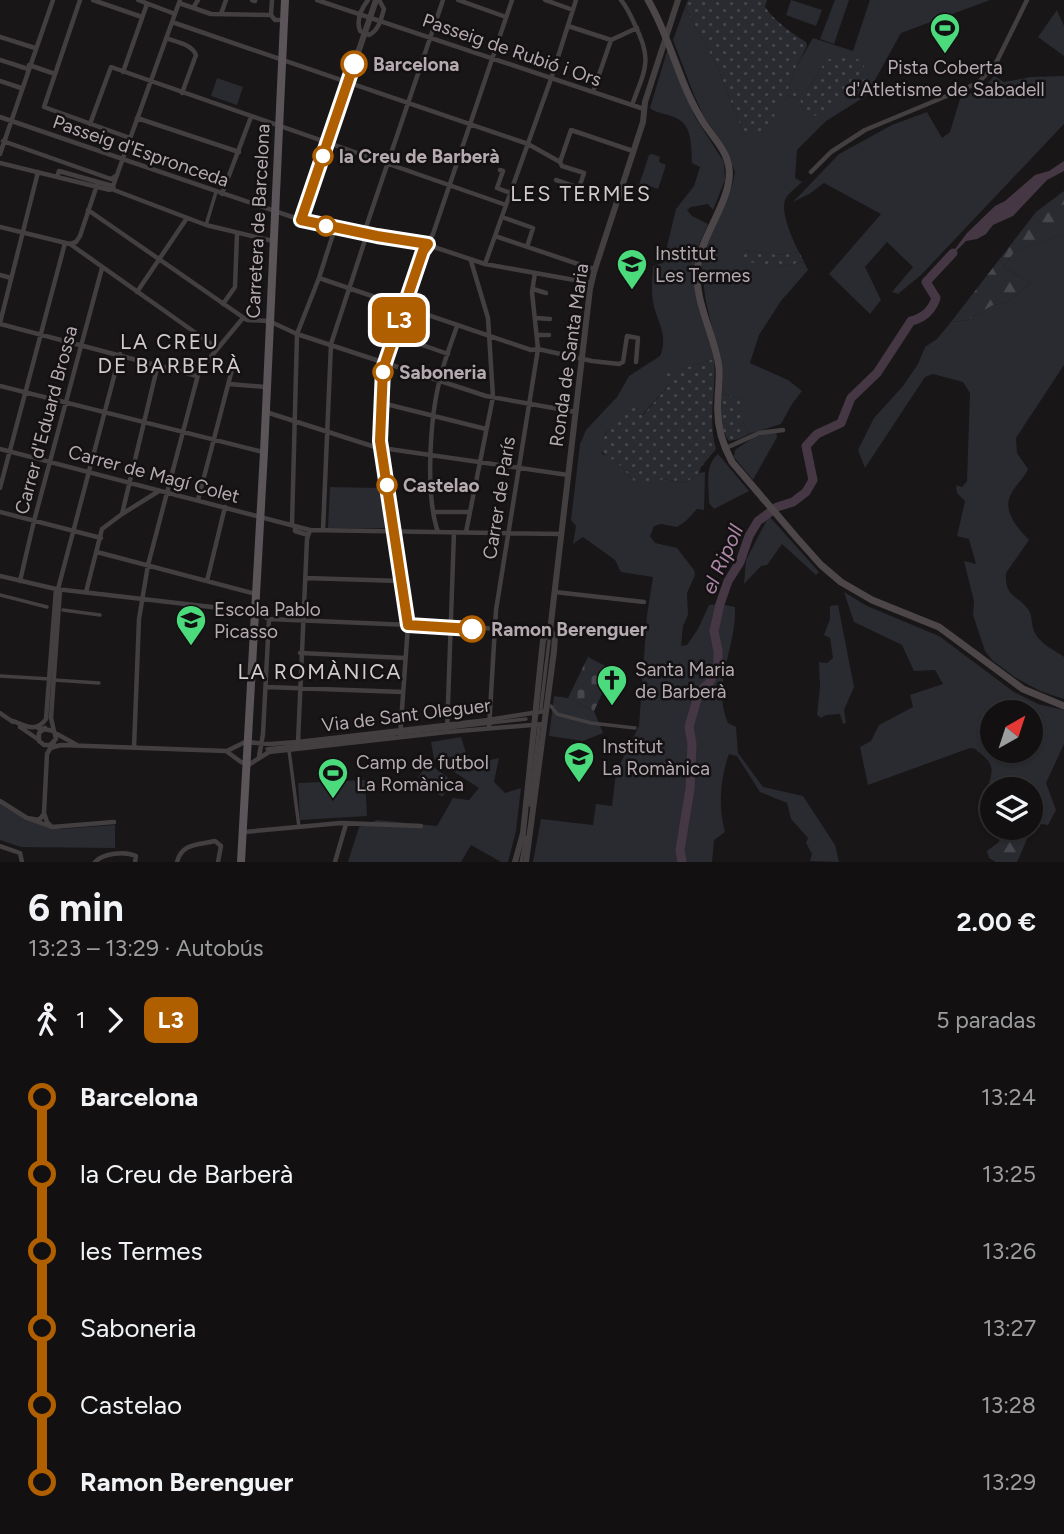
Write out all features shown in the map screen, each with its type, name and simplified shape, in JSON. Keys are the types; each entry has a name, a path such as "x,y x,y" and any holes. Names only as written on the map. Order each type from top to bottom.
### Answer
{"main road":[{"name":"Carretera de Barcelona","path":"241,862 244,832 243,762 247,743 264,452 285,0"},
{"path":"648,0 667,36 698,114 723,151 728,164 726,190 700,254 697,271 719,369 718,420 725,448 740,472 826,570 872,600 939,628 1023,689 1064,706"}],"street":[{"path":"0,154 53,0"},
{"path":"80,0 44,104 45,109 130,138"},
{"path":"93,0 142,18"},
{"path":"138,0 175,14"},
{"path":"193,8 198,0"},
{"path":"221,14 226,0"},
{"path":"271,16 272,0"},
{"name":"Passeig de Rubió i Ors","path":"317,0 644,109"},
{"path":"368,0 360,13 358,28 365,34 374,33 381,20 384,9 378,0"},
{"path":"301,220 347,82 378,0"},
{"path":"323,530 331,344 387,164 443,0"},
{"path":"458,0 506,17"},
{"path":"400,734 408,625 381,448 385,363 512,0"},
{"path":"545,0 573,10"},
{"path":"485,264 551,79 576,0"},
{"path":"621,0 646,49 646,63 632,105"},
{"name":"Ronda de Santa Maria","path":"550,631 591,283 643,122 644,109 678,0"},
{"path":"811,172 831,152 865,130 978,83 995,65 1027,0"},
{"path":"273,241 206,225 114,191 113,186 179,1 211,14 271,16 275,20 284,20"},
{"path":"123,72 147,4"},
{"path":"172,22 528,144 560,162 562,166 584,173 579,188 556,180"},
{"path":"568,26 611,40 637,28"},
{"path":"0,37 35,48"},
{"path":"166,38 192,47 195,51 196,55 182,93"},
{"path":"593,92 611,40"},
{"path":"0,60 55,75"},
{"path":"90,124 111,67 506,205"},
{"path":"0,81 21,88"},
{"name":"Passeig d'Espronceda","path":"0,117 301,220 428,244 485,264 591,283"},
{"path":"206,225 239,152 251,117"},
{"path":"137,118 239,152"},
{"path":"560,162 571,130 633,151"},
{"path":"3,141 115,177"},
{"path":"0,163 96,184 110,190 113,186"},
{"path":"500,170 503,171 497,188 510,193"},
{"path":"38,172 0,323 197,376"},
{"path":"67,244 76,242 80,236 96,184"},
{"path":"88,211 243,318 269,321 298,334 493,397 576,412"},
{"path":"502,217 533,228 527,247"},
{"path":"137,292 187,218"},
{"path":"0,227 67,244 217,348"},
{"path":"293,526 298,334 335,228"},
{"path":"223,304 234,287 237,234"},
{"path":"495,236 594,269"},
{"path":"0,488 40,334 67,244"},
{"path":"466,532 493,397 488,318 471,260"},
{"name":"Carrer d'Eduard Brossa","path":"20,581 102,268"},
{"name":"Carrer de París","path":"488,724 494,630 517,468 538,349 533,289 535,273"},
{"path":"0,275 11,278"},
{"path":"319,278 531,350 620,364 623,362 627,336 638,338 636,362"},
{"path":"533,289 547,293"},
{"path":"134,748 141,598 148,565 197,376 243,318"},
{"path":"536,318 550,319"},
{"path":"438,532 431,483 435,416 440,379 457,326"},
{"path":"394,335 448,354"},
{"path":"537,335 549,335"},
{"path":"52,827 44,813 47,754 54,742 55,732 51,718 58,589 120,354"},
{"path":"198,500 234,362"},
{"path":"122,514 158,364"},
{"path":"229,384 266,387"},
{"path":"0,387 264,452"},
{"path":"382,404 486,429"},
{"path":"265,411 381,448 568,475"},
{"path":"725,448 758,433 783,430"},
{"name":"Carrer de Magí Colet","path":"0,449 260,516 309,532 323,530 561,534"},
{"path":"86,592 104,527 160,491"},
{"path":"206,581 225,507"},
{"path":"0,512 101,538"},
{"path":"434,512 470,512"},
{"path":"297,745 300,653 309,532"},
{"path":"447,728 454,532"},
{"path":"97,552 256,594"},
{"path":"0,576 58,589 255,612 269,619 550,631"},
{"path":"305,578 400,581"},
{"path":"555,592 644,602"},
{"path":"0,595 47,607"},
{"path":"64,610 100,615"},
{"path":"258,758 266,687 269,619"},
{"name":"Ronda de Santa Maria","path":"516,862 555,641 555,636 550,631"},
{"name":"Ronda de Santa Maria","path":"523,862 539,724 543,710 543,640 545,634 550,631"},
{"path":"550,641 543,710 591,723 635,728"},
{"path":"300,653 405,658"},
{"path":"0,676 99,683"},
{"path":"40,741 52,679"},
{"path":"266,687 403,692"},
{"name":"Via de Sant Oleguer","path":"488,724 543,710"},
{"path":"0,713 47,746 54,742"},
{"name":"Via de Sant Oleguer","path":"243,762 253,763 269,749 526,719"},
{"path":"13,721 28,728 55,732 81,746"},
{"name":"Via de Sant Oleguer","path":"488,724 539,724"},
{"path":"50,748 81,746 228,751 247,743 259,750"},
{"name":"Via de Sant Oleguer","path":"247,743 261,743 269,749 289,750 297,745"},
{"path":"289,750 299,827"},
{"path":"228,751 243,762"},
{"path":"0,801 27,818 52,827 114,822"},
{"path":"27,818 39,820 44,813"},
{"path":"335,862 346,824"},
{"path":"244,832 346,824 421,827"},
{"path":"177,862 184,848 218,841 221,848 218,862"},
{"path":"0,846 22,855 22,862"},
{"path":"95,862 104,856 131,853 136,856 135,862"}],"green space":[{"path":"688,0 767,0 765,7 769,12 806,42 807,46 787,92 807,92 826,60 841,56 866,61 861,75 867,82 860,91 807,120 800,100 788,95 765,130 744,135 718,68 685,7"},
{"path":"791,0 822,10 816,26 786,15"},
{"path":"835,0 849,0 834,44 820,39"},
{"path":"870,0 990,0 901,33 866,96 826,121 797,150 795,178 802,182 786,198 784,210 799,252 779,255 743,250 778,267 804,262 808,270 781,301 759,335 750,363 788,380 802,391 781,424 749,434 742,420 742,399 722,394 723,372 706,302 701,266 735,172 726,148 704,117 673,40 685,7 718,68 744,135 765,129 788,95 800,100 807,119 826,60 807,92 787,92 795,69 813,38 853,51"},
{"path":"1057,10 1064,26 1064,56 1038,37"},
{"path":"668,48 695,117 724,162 725,180 713,210 708,204 687,210 692,216 708,224 696,252 693,277 714,359 667,374 669,385 642,415 636,413 639,408 607,432 601,446 602,454 615,460 635,482 664,479 685,483 705,472 704,510 697,509 677,527 661,524 654,526 650,536 655,543 677,548 694,570 695,575 687,593 688,615 683,626 681,646 687,645 698,629 709,605 735,607 735,622 722,694 728,723 736,727 738,753 763,787 803,796 835,845 839,862 810,861 812,854 806,843 808,838 791,819 787,803 760,792 737,756 729,754 721,793 725,832 714,840 712,862 533,862 541,819 593,825 596,804 612,806 616,772 639,726 647,615 653,577 621,572 615,560 583,537 573,544 576,526 571,520 580,444 586,430 617,397 629,376 660,356 663,337 653,302 653,266 663,263 676,209 694,186 700,167 692,163 689,135 683,123 650,108"},
{"path":"994,76 1004,82 1031,77 1064,76 1064,124 921,275 898,294 892,292 913,267 887,242 865,267 881,300 870,314 829,274 881,214 824,183 793,202 839,154 892,125 927,112 942,138 950,132 960,99 987,84"},
{"path":"217,78 243,87 237,105 211,96"},
{"path":"649,155 660,157 659,162 666,165 658,189 647,185 644,189 638,188"},
{"path":"1064,191 1064,234 1016,250 1003,267 1031,283 1006,303 993,305 968,320 951,322 1036,212"},
{"path":"1064,234 1064,365 1016,438 1017,453 1028,469 1015,487 1008,505 1014,521 1029,540 1006,573 1006,581 1009,591 1030,612 1033,628 1039,639 1064,657 1064,699 1040,691 1016,678 992,660 985,651 973,615 974,601 964,561 976,564 969,539 957,536 965,501 957,493 956,485 962,487 967,481 970,393 963,382 933,374 925,377 865,468 858,450 874,418 903,386 918,364 925,347 937,339 951,322 968,320 993,305 1006,303 1031,283 1003,267 1016,250"},
{"path":"743,250 779,255 799,252 804,262 778,267 743,261"},
{"path":"714,359 712,426 716,449 699,473 685,483 664,479 644,484 635,482 615,460 608,458 599,449 603,438 627,405 639,407 637,413 643,415 669,385 666,374"},
{"path":"722,394 742,399 742,420 749,434 729,441 722,425"},
{"path":"776,431 777,437 753,480 734,457 735,450 754,437"},
{"path":"718,454 749,491 714,509 709,503 708,477 711,464"},
{"path":"330,487 382,488 388,528 328,528"},
{"path":"769,516 819,572 816,575 782,544 767,565 761,566 744,584 746,560"},
{"path":"844,592 867,606 939,636 1014,692 1030,700 980,700 980,754 970,748 868,785 860,747 871,741 879,725 913,707 910,695 943,684 935,670 914,671 902,645 854,622"},
{"path":"838,605 854,687 844,710 846,723 843,724 840,714 821,718 817,715 819,662 827,663 833,658 830,638 824,635 830,619 830,606"},
{"path":"588,657 613,670 594,711 568,698"},
{"path":"554,696 568,698 594,711 603,733 583,741 549,736"},
{"path":"1043,705 1064,710 1064,744 1046,783 1056,810 1048,825 1043,824 1043,777 991,777 990,763 1043,763"},
{"path":"461,737 466,753 477,763 499,758 494,782 505,793 521,788 516,831 508,862 501,862 471,845 461,862 348,862 359,827 377,820 437,826 453,798 469,800 479,788 434,759 431,742"},
{"path":"428,763 454,782 442,797 418,777"},
{"name":"Camp de futbol La Romànica","path":"365,780 367,816 300,820 298,783"},
{"path":"0,801 27,818 61,829 115,825 115,848 21,847 0,840"},
{"path":"1027,840 1017,862 996,862 989,858 987,851 999,842"}],"shaded area":[{"path":"1064,161 1064,171 1047,180 1013,216 993,225 986,234 977,239 966,241 946,261 967,233 995,206 1005,201 1035,175 1049,171"}],"waterway":[{"name":"el Ripoll","path":"682,862 680,850 690,789 692,744 689,727 699,692 709,683 718,666 714,631 728,581 740,562 749,536 758,521 777,507 793,502 806,492 813,480 806,446 817,434 841,423 851,398 877,373 911,321 924,316 930,310 936,298 926,282 953,253"}],"bus line":[{"name":"L3","path":"354,64 301,220 428,244 423,251 383,369 380,441 406,622 408,625 472,629"}],"place":[{"name":"Pista Coberta d'Atletisme de Sabadell","path":"945,55"},
{"name":"Barcelona","path":"354,64"},
{"name":"la Creu de Barberà","path":"323,156"},
{"name":"Institut Les Termes","path":"632,291"},
{"name":"Saboneria","path":"383,372"},
{"name":"Castelao","path":"387,485"},
{"name":"Ramon Berenguer","path":"472,629"},
{"name":"Escola Pablo Picasso","path":"191,647"},
{"name":"Santa Maria de Barberà","path":"612,707"},
{"name":"Institut La Romànica","path":"579,784"},
{"name":"Camp de futbol La Romànica","path":"333,800"}],"district":[{"name":"LES TERMES","path":"581,193"},
{"name":"LA CREU DE BARBERÀ","path":"170,353"},
{"name":"LA ROMÀNICA","path":"320,671"}]}
